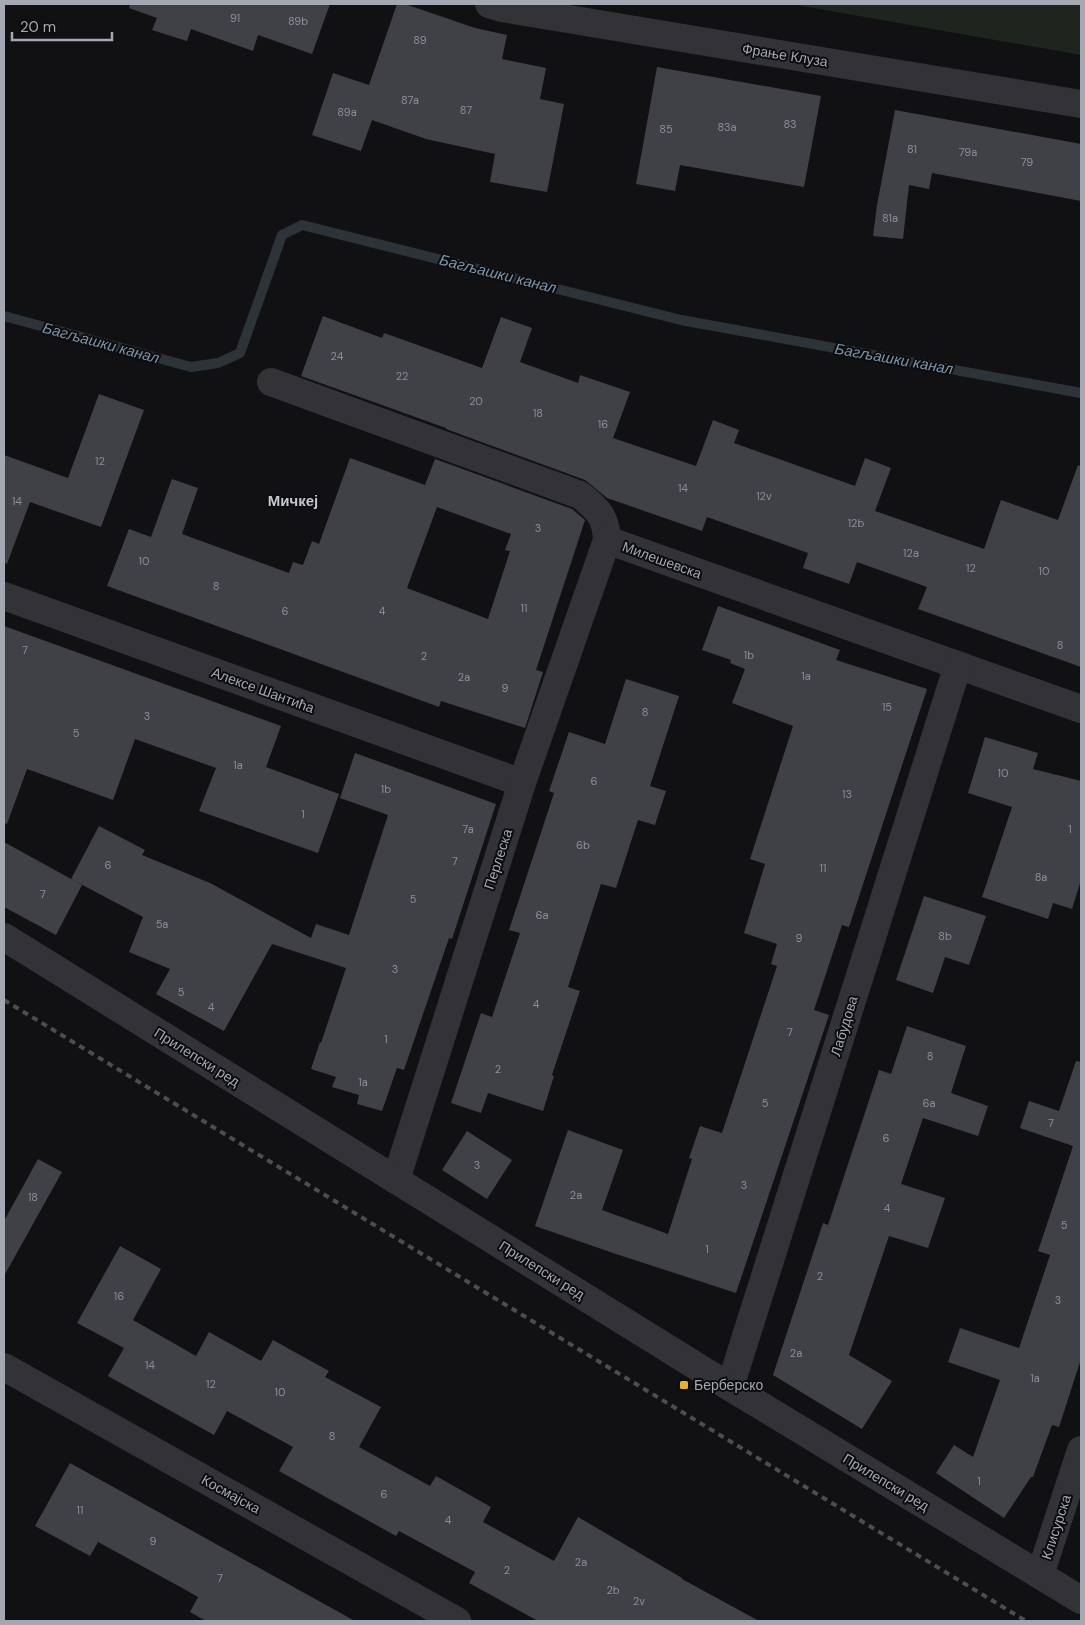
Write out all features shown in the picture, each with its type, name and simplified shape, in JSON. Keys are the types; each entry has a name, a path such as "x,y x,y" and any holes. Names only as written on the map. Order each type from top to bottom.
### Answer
{"street":[{"name":"Фрање Клуза","path":"489,4 502,8 1081,103"},
{"name":"Милешевска","path":"271,382 580,494 596,507 606,525 607,540 1081,709"},
{"name":"Перлеска","path":"396,1180 522,783 607,540"},
{"name":"Алексе Шантића","path":"4,596 522,783"},
{"name":"Лабудова","path":"730,1387 958,665"},
{"name":"Прилепски ред","path":"4,937 730,1387 1081,1600"},
{"name":"Космајска","path":"4,1367 457,1621"},
{"name":"Клисурска","path":"1040,1575 1081,1450"}],"shaded area":[{"path":"791,4 1081,4 1081,55"}],"building":[{"path":"130,4 330,4 312,54 258,35 253,51 191,29 187,41 152,30 157,18 129,8"},
{"path":"397,4 405,4 475,28 507,35 502,59 546,68 540,99 564,104 547,192 490,182 495,154 426,139 372,120 361,151 312,135 333,73 369,85"},
{"path":"657,67 821,96 804,187 680,165 675,191 636,184"},
{"path":"895,110 1081,144 1081,201 932,173 929,189 909,185 903,239 873,236"},
{"path":"323,316 382,338 384,333 482,368 501,317 532,328 520,362 578,383 580,375 630,392 613,438 696,466 713,420 739,430 734,443 855,486 865,458 891,468 875,511 984,549 1001,500 1058,520 1078,465 1081,466 1081,667 918,609 927,587 857,562 849,584 803,568 808,553 707,517 702,531 607,498 585,480 301,376"},
{"path":"99,394 144,410 101,527 30,502 7,564 4,563 4,455 68,478"},
{"path":"350,458 425,485 435,459 572,509 585,520 536,670 543,672 525,728 441,701 439,707 107,586 129,529 151,537 172,479 198,488 182,534 289,573 293,562 303,565 312,541 319,544","holes":["437,507 511,534 505,550 510,551 488,619 407,588"]},
{"path":"718,606 840,650 836,660 927,689 849,927 842,925 814,1010 829,1015 736,1293 535,1226 568,1130 623,1150 602,1210 668,1234 692,1159 689,1158 700,1126 722,1133 777,966 771,964 777,944 744,933 765,864 750,859 793,726 732,703 745,669 730,663 731,660 702,650"},
{"path":"4,626 281,726 266,767 339,794 318,853 199,811 216,768 135,739 113,800 27,769 7,824 4,823"},
{"path":"626,679 679,696 650,786 666,791 655,825 638,820 616,888 601,884 568,987 580,991 552,1075 554,1076 543,1111 488,1093 481,1113 451,1103 481,1013 492,1017 520,933 509,930 554,793 549,791 569,732 605,744"},
{"path":"985,737 1038,753 1033,769 1081,781 1081,880 1072,909 1053,903 1048,919 982,897 1012,807 968,793"},
{"path":"355,753 496,804 452,939 449,938 404,1070 397,1068 382,1111 357,1104 359,1095 332,1087 336,1077 311,1069 346,968 272,944 224,1031 156,994 170,969 129,952 143,917 71,879 99,826 145,850 142,855 210,883 311,938 316,924 349,935 388,815 340,798"},
{"path":"4,842 82,885 56,935 4,907"},
{"path":"924,896 986,916 969,965 945,957 933,993 896,980"},
{"path":"907,1026 966,1046 951,1093 988,1106 978,1136 923,1118 901,1184 945,1198 928,1248 889,1236 849,1355 892,1381 862,1429 773,1375 823,1223 828,1225 879,1070 891,1074"},
{"path":"1076,1061 1081,1062 1081,1359 1059,1427 1052,1425 1033,1477 1031,1477 1004,1518 936,1473 954,1445 973,1457 1000,1380 948,1362 960,1328 1019,1348 1050,1255 1038,1251 1073,1146 1020,1128 1029,1101 1059,1111"},
{"path":"467,1131 512,1160 487,1199 442,1170"},
{"path":"38,1159 62,1172 4,1276 4,1221"},
{"path":"120,1246 161,1269 133,1320 196,1356 209,1332 261,1361 273,1340 329,1371 325,1377 381,1407 359,1447 430,1486 436,1476 491,1507 483,1522 554,1561 578,1517 682,1579 759,1621 538,1621 469,1583 475,1572 399,1531 396,1536 279,1471 293,1447 227,1411 214,1435 108,1376 124,1348 77,1323"},
{"path":"70,1463 355,1621 206,1621 190,1612 198,1597 184,1589 98,1542 90,1556 35,1526"}],"waterway":[{"name":"Багљашки канал","path":"4,316 191,367 218,363 240,353 282,235 302,225 681,320 1081,393"}],"railway":[{"path":"4,1000 1026,1621"}],"place":[{"name":"Берберско","path":"684,1385"}],"district":[{"name":"Мичкеј","path":"293,501"}]}
